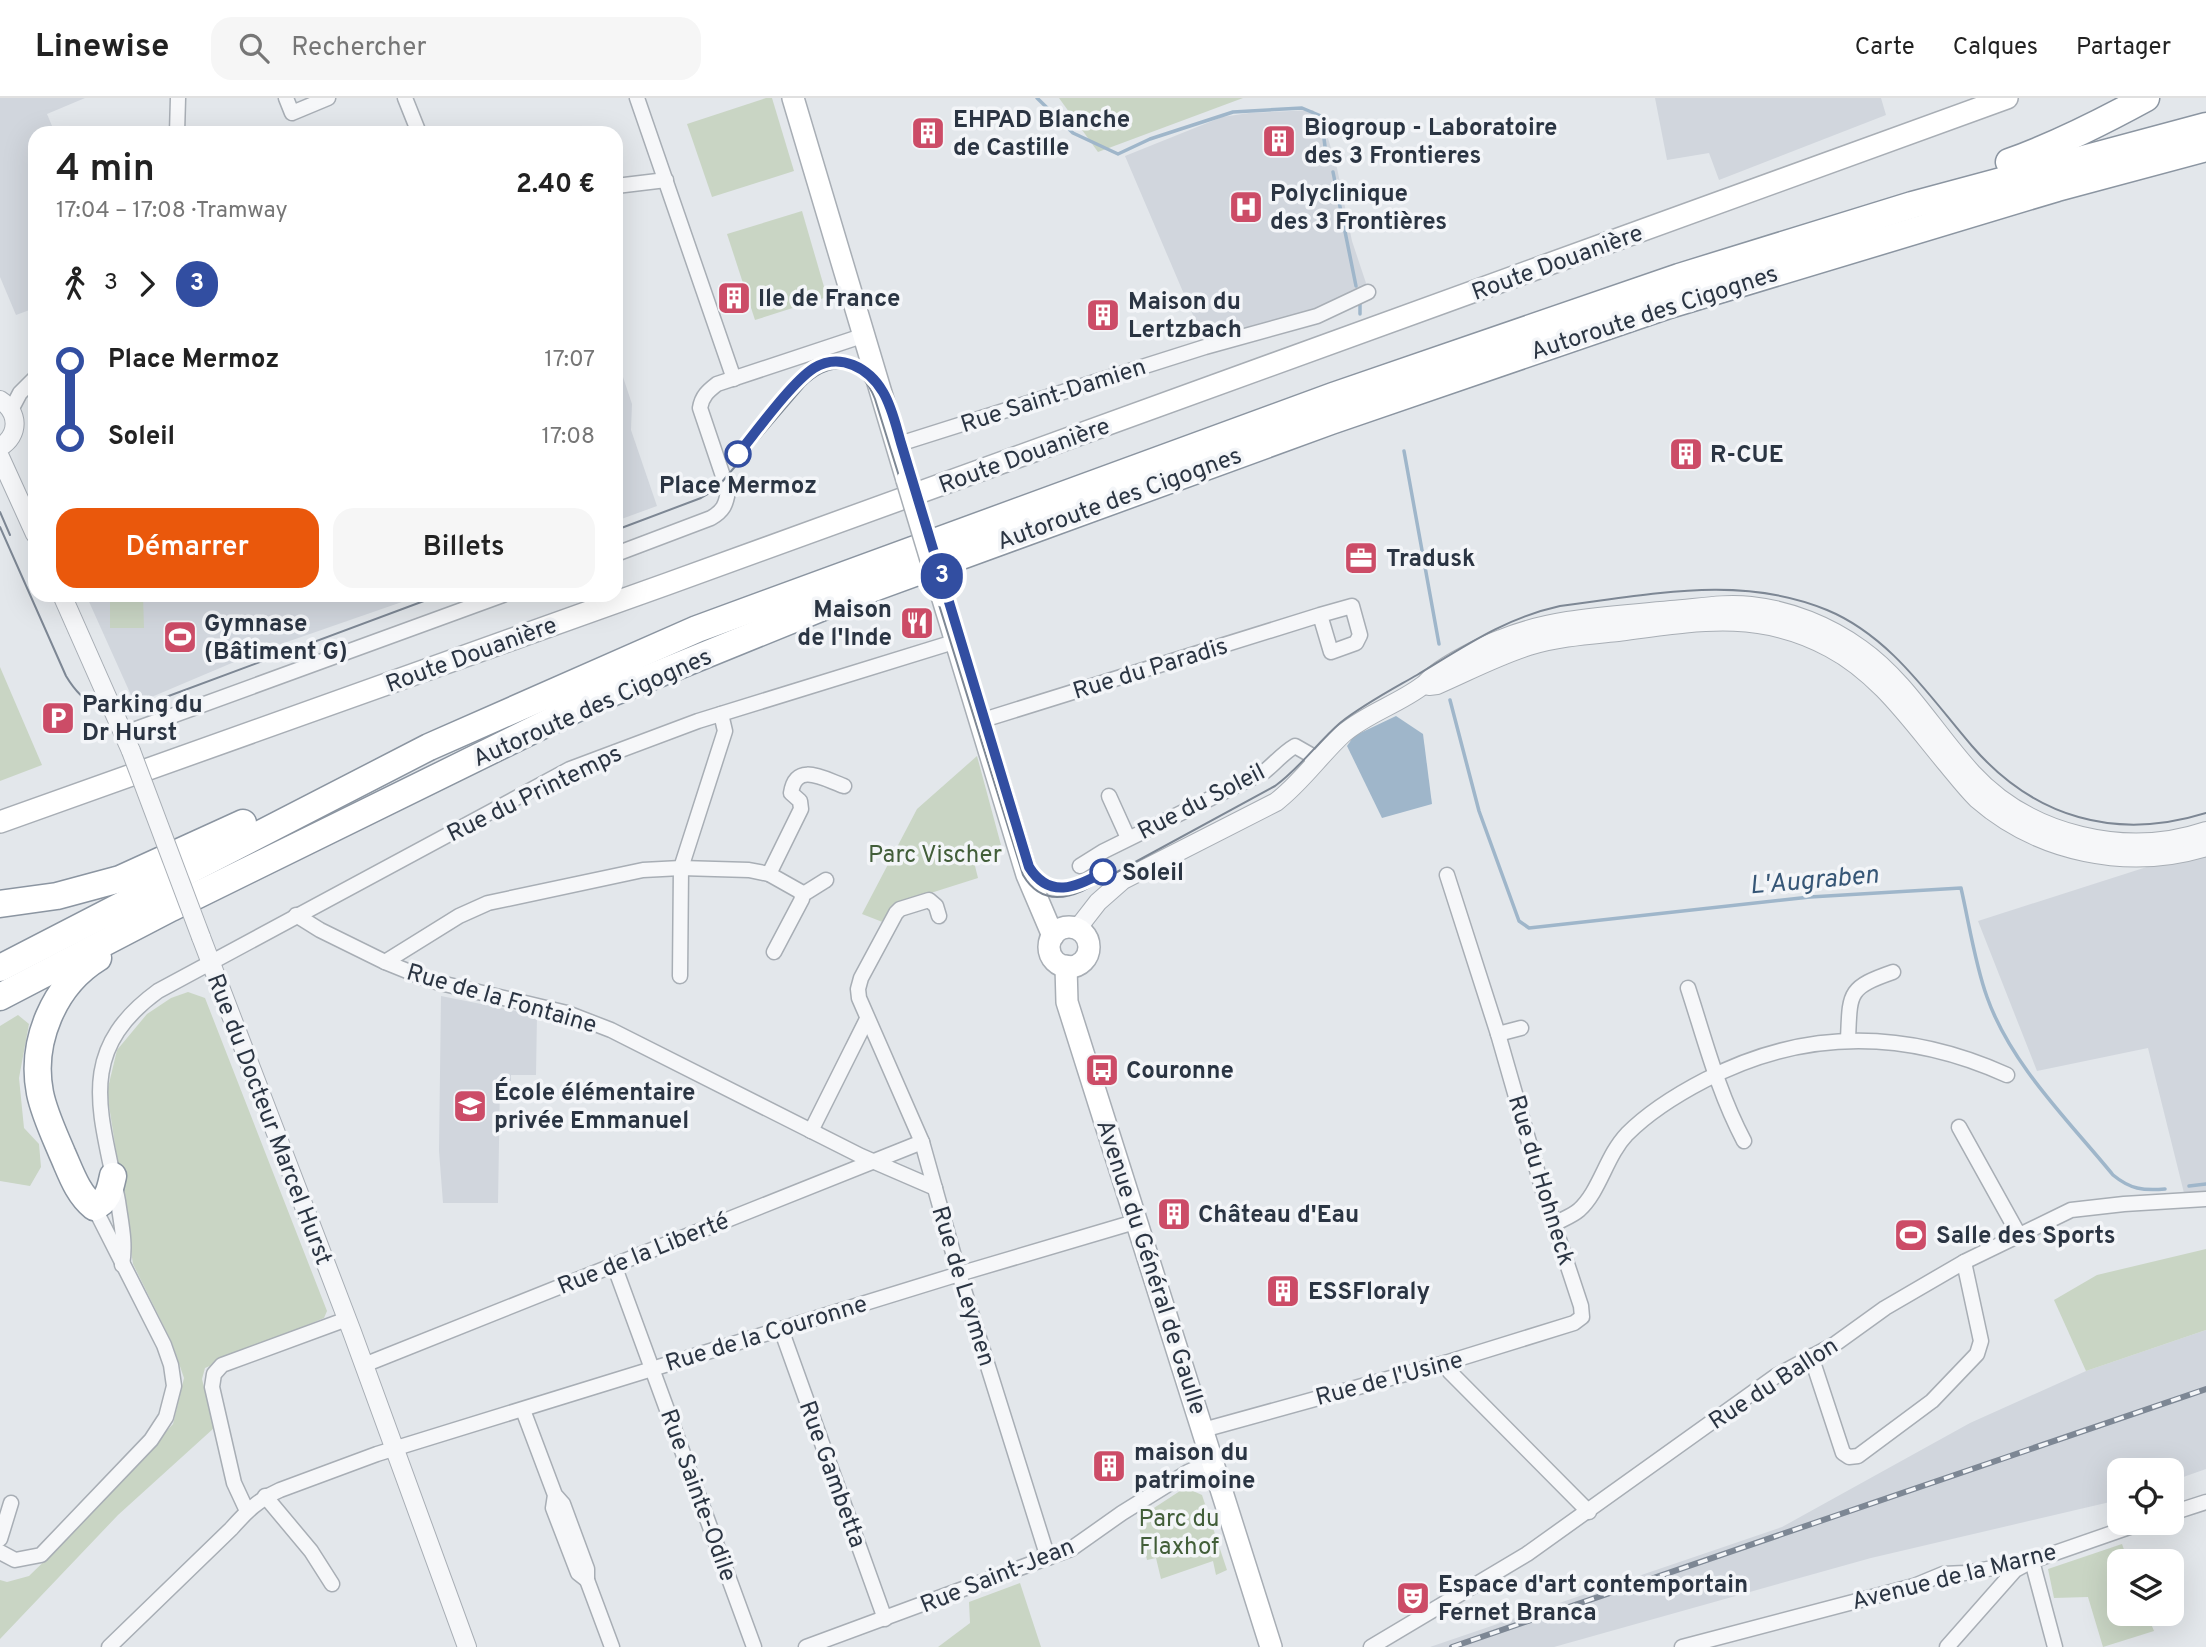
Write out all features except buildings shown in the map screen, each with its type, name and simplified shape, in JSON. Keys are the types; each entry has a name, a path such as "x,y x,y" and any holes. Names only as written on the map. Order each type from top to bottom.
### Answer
{"highway":[{"path":"1912,205 1941,187 2040,151 2146,98"},
{"name":"Autoroute des Cigognes","path":"0,968 429,747 697,629 1333,396 1679,277 1912,205 2206,126"},
{"name":"Autoroute des Cigognes","path":"0,997 172,908 592,701 838,601 1331,421 1656,309 2057,188 2206,149"},
{"path":"2057,188 2092,191 2206,163"},
{"path":"0,904 57,896 120,879 358,769 429,747"},
{"path":"113,1176 107,1198 94,1207 82,1197 52,1130 40,1091 39,1059 46,1022 58,996 90,962 138,933 172,908"}],"main road":[{"path":"793,98 862,336 1027,875 1053,936"},
{"name":"Route Douanière","path":"623,600 1909,136 2007,98"},
{"name":"Route Douanière","path":"0,822 617,602"},
{"path":"1061,929 1077,929 1086,936 1088,952 1083,962 1066,967 1051,955 1050,942 1061,929"},
{"name":"Avenue du Général de Gaulle","path":"1066,967 1068,1002 1271,1647"}],"street":[{"path":"177,126 178,98"},
{"path":"286,98 292,113 328,98"},
{"path":"405,98 416,126"},
{"path":"637,98 734,379"},
{"path":"623,185 666,180"},
{"name":"Rue Saint-Damien","path":"896,444 1205,347 1317,316 1368,292"},
{"path":"623,551 711,518 720,513 726,505 728,491 700,408 707,391 717,384 862,336"},
{"path":"0,447 9,440 15,430 15,419 4,404 28,385"},
{"path":"0,457 28,519"},
{"name":"Rue du Docteur Marcel Hurst","path":"65,602 112,710 125,733 347,1319 467,1647"},
{"path":"125,733 484,602"},
{"path":"1077,929 1098,902 1123,880 1276,802 1293,789 1343,734 1364,718 1422,686 1434,674 1484,647 1532,628 1560,622 1725,604 1753,606 1812,621 1861,649 1895,679 1973,774 2012,806 2042,822 2072,834 2104,841 2137,843 2169,841 2206,831"},
{"name":"Rue du Paradis","path":"980,721 1320,615"},
{"path":"1422,686 1437,685 1506,654 1561,639 1731,620 1767,624 1799,633 1830,648 1877,681 1977,798 2038,837 2079,852 2117,857 2155,858 2206,847"},
{"name":"Rue du Printemps","path":"122,1265 125,1244 104,1135 99,1093 107,1048 121,1024 145,1000 296,915 570,769 721,714 957,641"},
{"path":"680,976 681,868 724,731 721,714"},
{"name":"Rue du Soleil","path":"1080,866 1128,838 1264,772 1285,751 1295,746 1309,754 1315,763"},
{"path":"769,874 801,809 800,801 791,793 797,777 805,774 844,786"},
{"path":"1109,796 1128,838"},
{"path":"385,962 459,916 488,903 643,870 749,870 769,874 799,890 802,895"},
{"name":"Rue du Hohneck","path":"1447,875 1498,1034 1543,1191 1556,1223 1583,1312 1582,1317 1574,1324"},
{"path":"774,951 802,895 826,880"},
{"name":"Rue de Leymen","path":"939,916 936,906 929,900 900,909 860,978 858,989 867,1019 922,1142 959,1273 1048,1558"},
{"name":"Rue de la Fontaine","path":"296,915 385,962 445,984 590,1021 872,1161 935,1188"},
{"path":"1849,1040 1849,1007 1853,995 1866,982 1893,972"},
{"path":"1688,988 1714,1075 1744,1141"},
{"path":"811,1131 867,1019"},
{"path":"1498,1034 1521,1028"},
{"path":"1556,1223 1586,1202 1611,1154 1628,1133 1665,1104 1714,1075 1764,1054 1804,1044 1849,1040 1889,1041 1927,1048 1986,1065 2007,1075"},
{"path":"1959,1128 2019,1235"},
{"name":"Rue de la Liberté","path":"364,1365 922,1142"},
{"name":"Rue du Ballon","path":"1371,1647 1495,1574 1589,1512 1776,1376 1964,1262 2071,1210 2206,1199"},
{"path":"0,1552 15,1560 41,1555 151,1440 166,1417 174,1386 171,1365 164,1345 94,1207"},
{"name":"Rue de la Couronne","path":"108,1647 265,1496 395,1449 653,1368 959,1273 1139,1222"},
{"path":"1811,1356 1843,1453 1849,1457 1858,1456 1932,1401 1976,1354 1981,1341 1964,1262"},
{"name":"Rue Sainte-Odile","path":"614,1265 754,1647"},
{"path":"247,1511 234,1483 212,1387 214,1374 222,1365 347,1319"},
{"name":"Rue de l'Usine","path":"1203,1430 1574,1324"},
{"name":"Rue Gambetta","path":"781,1329 885,1619"},
{"path":"1445,1363 1450,1372 1589,1512"},
{"path":"523,1410 555,1495 553,1508 578,1573 587,1580 612,1647"},
{"name":"Rue Saint-Jean","path":"806,1647 1071,1549 1122,1513 1201,1465 1213,1461"},
{"path":"265,1496 312,1551 332,1584"},
{"path":"2184,1509 2206,1502"},
{"path":"0,1539 11,1503"},
{"name":"Avenue de la Marne","path":"1682,1647 1914,1586 1942,1574 2032,1561 2107,1535"},
{"path":"1947,1647 2015,1570 2032,1561 2054,1647"},
{"path":"1989,1568 2003,1584"}],"shaded area":[{"path":"0,98 85,98 47,114 52,126 28,126 28,311 16,315 0,277"},
{"path":"1655,98 1881,98 1886,115 1719,180 1709,153 1667,160"},
{"name":"Polyclinique des 3 Frontières","path":"1313,110 1324,125 1337,168 1352,241 1367,286 1305,315 1204,341 1125,156 1222,117"},
{"path":"623,377 632,404 631,430 657,506 623,518"},
{"path":"89,602 402,602 258,652 135,704"},
{"path":"2206,848 2206,1191 2184,1193 2148,1048 2037,1071 1978,921"},
{"name":"École élémentaire privée Emmanuel","path":"441,996 537,1015 536,1075 511,1075 511,1081 500,1082 498,1203 443,1203 439,1151"},
{"path":"2206,1330 2206,1469 2184,1477 2184,1458 2107,1458 2107,1503 1871,1558 1554,1647 1430,1647 1782,1527 1970,1423 2086,1371"}],"green space":[{"path":"772,98 794,171 712,197 687,124"},
{"path":"1059,98 1243,98 1098,152"},
{"path":"802,211 827,297 755,320 727,234"},
{"path":"110,602 143,602 144,628 110,628"},
{"path":"0,667 42,765 0,781"},
{"name":"Parc Vischer","path":"977,756 1001,845 972,854 978,878 896,904 885,923 862,914 917,809"},
{"path":"188,992 205,998 327,1311 324,1318 205,1368 202,1379 214,1428 118,1515 0,1639 0,1580 7,1582 29,1576 173,1424 184,1378 172,1343 133,1264 107,1092 117,1050 147,1014 171,998"},
{"path":"18,1015 29,1024 19,1078 24,1128 39,1144 41,1167 30,1186 0,1181 0,1026"},
{"path":"2206,1249 2206,1330 2086,1371 2054,1300 2097,1275"},
{"name":"Parc du Flaxhof","path":"1180,1491 1193,1491 1202,1495 1227,1570 1216,1575 1213,1561 1161,1579 1156,1558 1147,1560 1137,1519"},
{"path":"2122,1544 2124,1549 2107,1549"},
{"path":"2107,1549 2107,1626 2152,1626 2154,1631 2103,1647 2088,1597 2054,1598 2048,1569"},
{"path":"1020,1583 1041,1647 938,1647 970,1623 969,1602"}],"water":[{"path":"1396,716 1423,734 1432,804 1382,818 1347,746 1354,736"}],"waterway":[{"name":"L'Augraben","path":"1037,98 1073,133 1118,154 1150,139 1233,112 1302,108 1321,116 1326,154"},
{"name":"L'Augraben","path":"1333,172 1356,286"},
{"name":"L'Augraben","path":"1360,303 1360,314"},
{"name":"L'Augraben","path":"1404,451 1439,644"},
{"name":"L'Augraben","path":"1450,700 1479,811 1519,921 1529,928 1810,897 1961,888 1987,997 1997,1022 2026,1069 2113,1175 2137,1188 2165,1189"},
{"name":"L'Augraben","path":"2189,1186 2206,1184"}],"tram line":[{"name":"3","path":"738,454 815,367 828,362 843,362 866,371 877,382 891,410 1029,867 1043,883 1058,888 1069,888 1103,872"},
{"path":"623,527 701,498 715,490 804,386 814,378 834,369 844,369 862,378 875,399 1023,875 1035,889 1048,896 1064,897 1082,891 1275,786 1349,716 1503,625 1560,606 1695,590 1728,590 1794,599 1850,621 1870,635 1907,669 1996,771 2022,791 2050,806 2078,817 2109,823 2173,821 2206,813"},
{"path":"874,379 891,410 997,757"},
{"path":"0,512 10,535"},
{"path":"0,527 28,590"},
{"path":"33,602 73,686 80,695 96,706 116,710 139,707 421,602"},
{"path":"1028,865 1037,877 1053,887 1074,886"}],"railway":[{"path":"1452,1647 2206,1389"}],"place":[{"name":"EHPAD Blanche de Castille","path":"928,133"},
{"name":"Biogroup - Laboratoire des 3 Frontieres","path":"1279,141"},
{"name":"Polyclinique des 3 Frontières","path":"1246,207"},
{"name":"Ile de France","path":"734,298"},
{"name":"Maison du Lertzbach","path":"1103,315"},
{"name":"Place Mermoz","path":"738,454"},
{"name":"R-CUE","path":"1686,454"},
{"name":"Tradusk","path":"1361,558"},
{"name":"Maison de l'Inde","path":"917,623"},
{"name":"Gymnase (Bâtiment G)","path":"180,637"},
{"name":"Parking du Dr Hurst","path":"58,718"},
{"name":"Soleil","path":"1103,872"},
{"name":"Couronne","path":"1102,1070"},
{"name":"École élémentaire privée Emmanuel","path":"470,1106"},
{"name":"Château d'Eau","path":"1174,1214"},
{"name":"Salle des Sports","path":"1911,1235"},
{"name":"ESSFloraly","path":"1283,1291"},
{"name":"maison du patrimoine","path":"1109,1466"},
{"name":"Espace d'art contemportain Fernet Branca","path":"1413,1598"}]}
